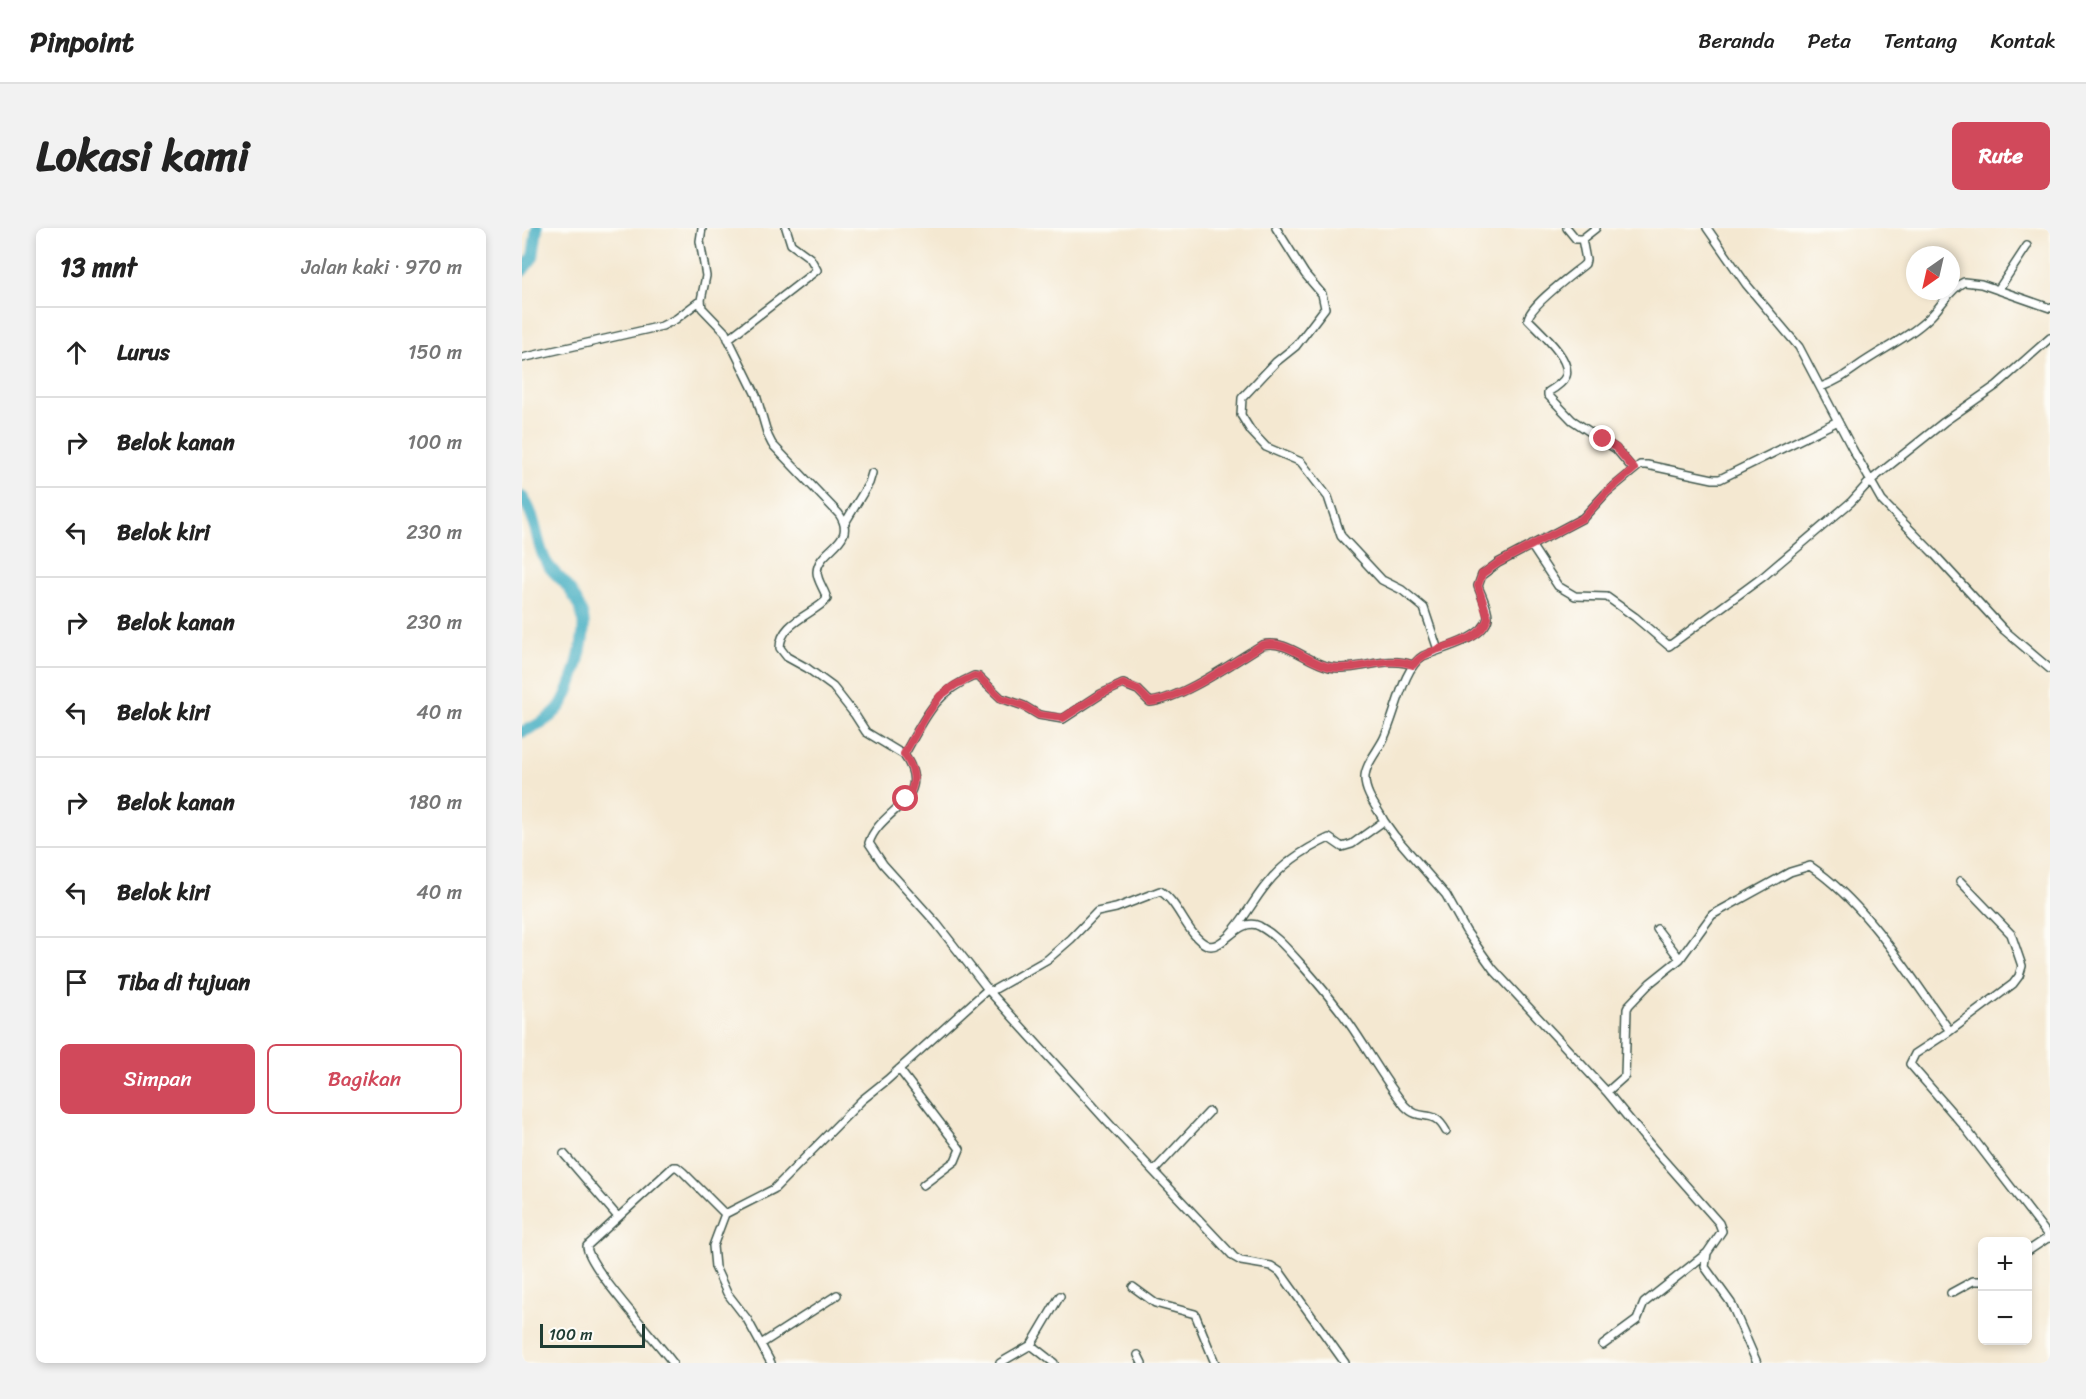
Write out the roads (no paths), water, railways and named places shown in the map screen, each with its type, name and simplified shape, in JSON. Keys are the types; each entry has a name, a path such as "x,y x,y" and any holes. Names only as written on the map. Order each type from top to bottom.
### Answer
{"street":[{"path":"702,228 700,241 706,276 701,300 704,310 722,328 728,339 756,395 769,440 839,513 845,523 840,540 818,566 817,575 827,599 790,626 781,638 780,648 787,657 815,673 833,687 866,732 904,754 913,768 913,788 906,799 874,833 869,843 870,848 937,924 989,991 1234,1257 1241,1261 1271,1266 1280,1272 1345,1363"},
{"path":"728,339 817,270 810,258 791,244 786,228"},
{"path":"1276,228 1305,274 1322,294 1325,308 1296,346 1276,362 1242,398 1241,416 1266,447 1301,462 1328,496 1341,536 1382,580 1402,590 1425,608 1438,650"},
{"path":"1567,228 1576,239 1582,239 1596,228"},
{"path":"1707,228 1746,284 1796,341 1882,501 1988,613 2026,651 2050,669"},
{"path":"1582,239 1585,264 1536,306 1528,319 1565,361 1566,376 1548,392 1548,395 1572,420 1616,448 1634,469"},
{"path":"1998,290 2027,246"},
{"path":"1821,387 1843,378 1898,342 1932,315 1962,282 1972,282 2050,308"},
{"path":"522,358 662,326 676,320 701,300"},
{"path":"1531,545 1558,586 1575,596 1607,597 1635,616 1669,646 1770,570 1851,502 1870,480 1944,422 1997,385 2050,338"},
{"path":"1603,1346 1637,1320 1644,1303 1707,1253 1721,1233 1721,1226 1607,1092 1494,969 1472,940 1446,895 1384,821 1368,792 1365,773 1388,732 1405,680 1419,657 1473,636 1484,627 1488,614 1478,586 1482,574 1583,518 1606,493 1634,469 1647,465 1720,479 1838,421"},
{"path":"845,523 869,483 872,473"},
{"path":"904,754 940,696 955,685 974,676 979,677 1001,698 1024,706 1039,715 1063,718 1101,694 1123,684 1138,690 1150,702 1169,697 1215,674 1262,645 1270,643 1283,645 1309,660 1330,667 1350,669 1397,661 1413,665"},
{"path":"771,1363 747,1319 727,1293 713,1261 713,1246 725,1214 774,1189 834,1126 989,991 1048,959 1097,912 1132,902 1156,891 1163,892 1200,940 1208,946 1219,944 1244,918 1265,885 1300,853 1329,838 1342,847 1352,844 1384,821"},
{"path":"1607,1092 1625,1076 1628,1005 1650,983 1680,959 1712,915 1790,872 1810,866 1838,887 1889,946 1950,1031"},
{"path":"1960,881 2011,934 2022,966 2013,984 1915,1054 1910,1064 1963,1125 2050,1238 2032,1249"},
{"path":"1230,934 1253,924 1275,937 1309,973 1347,1021 1405,1106 1413,1114 1422,1117 1434,1116 1446,1131"},
{"path":"1657,929 1680,959"},
{"path":"899,1069 960,1149 955,1161 924,1185"},
{"path":"1154,1171 1209,1112"},
{"path":"564,1154 618,1217"},
{"path":"673,1363 628,1310 588,1254 588,1245 670,1169 675,1167 705,1192 725,1214"},
{"path":"1707,1253 1705,1267 1731,1303 1757,1363"},
{"path":"1952,1293 1973,1281 1978,1281"},
{"path":"1133,1287 1155,1304 1196,1315 1215,1363"},
{"path":"761,1344 837,1295"},
{"path":"1000,1363 1031,1345 1060,1296"},
{"path":"1031,1345 1054,1363"},
{"path":"1138,1355 1142,1363"}],"waterway":[{"path":"522,271 533,257 537,228"},
{"path":"522,497 531,512 542,554 571,592 581,611 584,623 577,664 562,703 545,720 522,732"}]}
